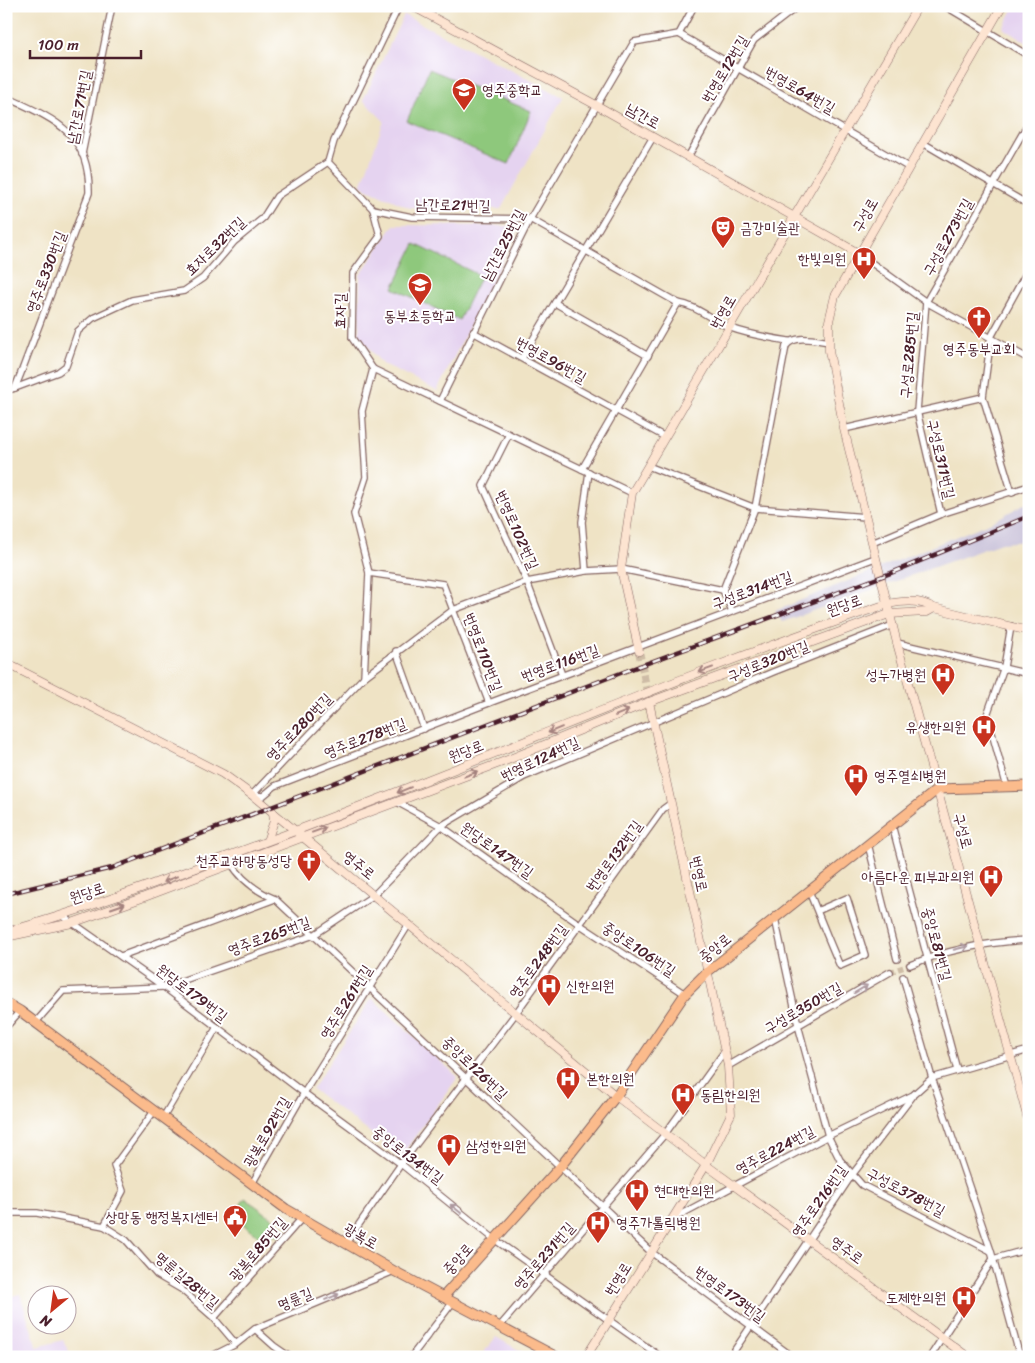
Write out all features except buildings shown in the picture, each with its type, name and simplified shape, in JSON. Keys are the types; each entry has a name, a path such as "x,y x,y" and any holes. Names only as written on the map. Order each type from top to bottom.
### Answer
{"main road":[{"name":"남간로","path":"412,6 596,105 858,253"},
{"name":"번영로","path":"639,649 621,570 632,493 918,6"},
{"name":"구성로","path":"1002,6 834,296 829,321 829,352 844,429 897,643 1029,1123"},
{"name":"원당로","path":"6,937 72,923 232,864 383,798 690,676 887,604 906,601 926,603 934,608 1029,631"},
{"name":"원당로","path":"6,932 63,916 267,842 397,802 649,702 890,614 927,612 934,608"},
{"name":"영주로","path":"6,663 223,774 252,795 410,924 616,1096 734,1186 968,1357"},
{"name":"번영로","path":"586,1357 706,1165 731,1114 728,1066 706,973 649,702"},
{"path":"938,789 1029,786"},
{"name":"중앙로","path":"443,1296 560,1167 616,1096 684,994 706,973 938,789"},
{"path":"267,842 274,822 273,812"},
{"name":"광복로","path":"6,1003 36,1022 302,1218 394,1271 557,1357"}],"street":[{"name":"남간로71번길","path":"82,154 112,6"},
{"path":"328,162 334,141 399,6"},
{"path":"596,105 634,42 679,34 694,6"},
{"name":"번영로12번길","path":"688,157 754,40 798,6"},
{"path":"945,6 1029,56"},
{"name":"번영로64번길","path":"679,34 908,168"},
{"path":"6,97 54,119 70,134 82,154"},
{"name":"남간로25번길","path":"440,401 530,219 596,105"},
{"name":"구성로273번길","path":"926,302 1029,122"},
{"path":"522,358 653,137"},
{"path":"923,143 1029,205"},
{"name":"영주로330번길","path":"15,388 89,193 89,175 82,154"},
{"name":"효자길","path":"328,162 373,209 380,236 353,273 352,338 374,369"},
{"name":"효자로32번길","path":"15,388 58,372 66,366 78,331 93,318 132,300 184,291 203,278 234,242 263,218 277,196 328,162"},
{"name":"남간로21번길","path":"373,209 412,217 530,219 678,303 690,305 729,328 751,335 789,341 797,339 829,342"},
{"name":"구성로285번길","path":"858,253 926,302 1029,359"},
{"path":"1012,493 983,397 991,337 1029,268"},
{"path":"555,302 648,356"},
{"name":"구성로285번길","path":"917,411 926,302"},
{"path":"582,469 678,303"},
{"name":"번영로96번길","path":"473,332 665,437"},
{"path":"732,611 724,590 755,508 780,371 789,341"},
{"path":"364,677 369,573 354,514 366,477 362,412 374,369 632,493"},
{"path":"6,390 15,388"},
{"path":"844,429 983,397"},
{"name":"구성로311번길","path":"917,411 941,514"},
{"name":"번영로102번길","path":"509,434 484,486 527,582"},
{"path":"648,466 755,508 866,518"},
{"path":"586,571 582,522 589,472"},
{"name":"구성로311번길","path":"872,543 941,514 1012,493 1029,486"},
{"name":"구성로314번길","path":"639,649 732,611 875,558"},
{"name":"번영로110번길","path":"364,677 453,610 527,582 586,571 621,570 724,590"},
{"name":"번영로110번길","path":"369,573 443,584 489,703"},
{"path":"527,582 562,675"},
{"name":"구성로320번길","path":"654,723 773,672 893,625"},
{"path":"1007,787 987,716 1004,666 1011,626"},
{"path":"897,643 1004,666 1029,674"},
{"name":"번영로116번길","path":"489,703 562,675 639,649"},
{"path":"396,652 424,729"},
{"name":"영주로280번길","path":"252,795 364,677"},
{"name":"영주로278번길","path":"252,795 262,796 275,786 489,703"},
{"name":"번영로124번길","path":"374,895 441,826 524,777 654,723"},
{"name":"원당로147번길","path":"397,802 441,826 580,924"},
{"name":"번영로132번길","path":"580,924 663,809 670,804"},
{"name":"중앙로81번길","path":"892,825 957,1070"},
{"path":"868,844 897,959"},
{"name":"중앙로126번길","path":"227,857 258,891 275,899 468,1078 560,1167"},
{"path":"808,891 840,966 865,955 847,898 817,911"},
{"name":"영주로265번길","path":"36,1022 63,991 164,986 314,935 374,895"},
{"path":"121,956 275,899"},
{"name":"원당로179번길","path":"63,916 164,986 304,1093"},
{"name":"구성로378번길","path":"775,918 798,1025 828,1136 840,1160 862,1185 991,1251"},
{"name":"영주로261번길","path":"304,1093 410,924"},
{"name":"중앙로106번길","path":"580,924 684,994"},
{"name":"영주로248번길","path":"346,1243 401,1164 468,1078 580,924"},
{"path":"910,965 928,958 980,944 1029,940"},
{"name":"구성로350번길","path":"728,1066 890,972"},
{"path":"902,977 932,1078 991,1251 1020,1357"},
{"path":"6,1027 20,1011"},
{"path":"164,1116 217,1027"},
{"path":"913,1095 932,1078 1029,1050"},
{"path":"665,1134 724,1052"},
{"name":"중앙로134번길","path":"304,1093 401,1164 494,1239"},
{"name":"광복로92번길","path":"252,1182 304,1093"},
{"name":"영주로224번길","path":"734,1186 828,1136 913,1095"},
{"name":"영주로216번길","path":"730,1357 852,1175 913,1095"},
{"path":"104,1226 123,1191 114,1166 155,1110"},
{"name":"영주로231번길","path":"500,1326 665,1134"},
{"path":"560,1167 651,1252"},
{"path":"673,1218 734,1186"},
{"name":"명륜길28번길","path":"6,1209 13,1213 37,1213 104,1226 126,1240 157,1275 181,1289 214,1318 236,1344"},
{"name":"광복로85번길","path":"214,1318 302,1218"},
{"name":"중앙로","path":"494,1239 544,1275"},
{"path":"930,1357 993,1259 1029,1249"},
{"name":"번영로173번길","path":"651,1252 793,1357"},
{"name":"명륜길","path":"210,1357 236,1344 255,1329 394,1271"},
{"name":"번영로","path":"544,1275 609,1320"},
{"path":"411,1357 453,1302"},
{"path":"609,1320 661,1357"},
{"path":"255,1329 290,1357"}],"shaded area":[{"path":"1015,6 1029,6 1029,44 1003,28"},
{"name":"영주중학교","path":"404,15 563,97 501,209 410,208 361,186 384,121 363,100"},
{"name":"동부초등학교","path":"394,225 520,226 437,391 382,364 359,336 360,275"},
{"path":"1029,501 1029,541 1001,543 782,622 775,611 994,521"},
{"path":"372,998 458,1077 401,1156 312,1089"},
{"path":"20,1294 28,1319 28,1336 33,1336 37,1347 63,1340 72,1357 6,1357 6,1298"},
{"path":"496,1337 531,1357 480,1357"}],"green space":[{"path":"429,69 531,111 509,164 407,121"},
{"path":"415,244 481,276 459,320 393,288"},
{"path":"245,1198 287,1229 280,1237 270,1234 263,1240 233,1216"}],"tunnel":[{"path":"639,651 649,702"},
{"path":"890,972 910,965"}],"railway":[{"path":"6,894 112,868 626,671 891,573 1029,516"}],"place":[{"name":"영주중학교","path":"464,111"},
{"name":"금강미술관","path":"723,249"},
{"name":"한빛의원","path":"864,280"},
{"name":"동부초등학교","path":"420,306"},
{"name":"영주동부교회","path":"979,339"},
{"name":"성누가병원","path":"943,696"},
{"name":"유생한의원","path":"984,748"},
{"name":"영주열쇠병원","path":"856,797"},
{"name":"천주교하망동성당","path":"309,882"},
{"name":"아름다운 피부과의원","path":"991,898"},
{"name":"신한의원","path":"549,1007"},
{"name":"본한의원","path":"568,1100"},
{"name":"동림한의원","path":"683,1116"},
{"name":"삼성한의원","path":"449,1167"},
{"name":"현대한의원","path":"637,1212"},
{"name":"상망동 행정복지센터","path":"235,1238"},
{"name":"영주가톨릭병원","path":"598,1244"},
{"name":"도제한의원","path":"964,1319"}]}
